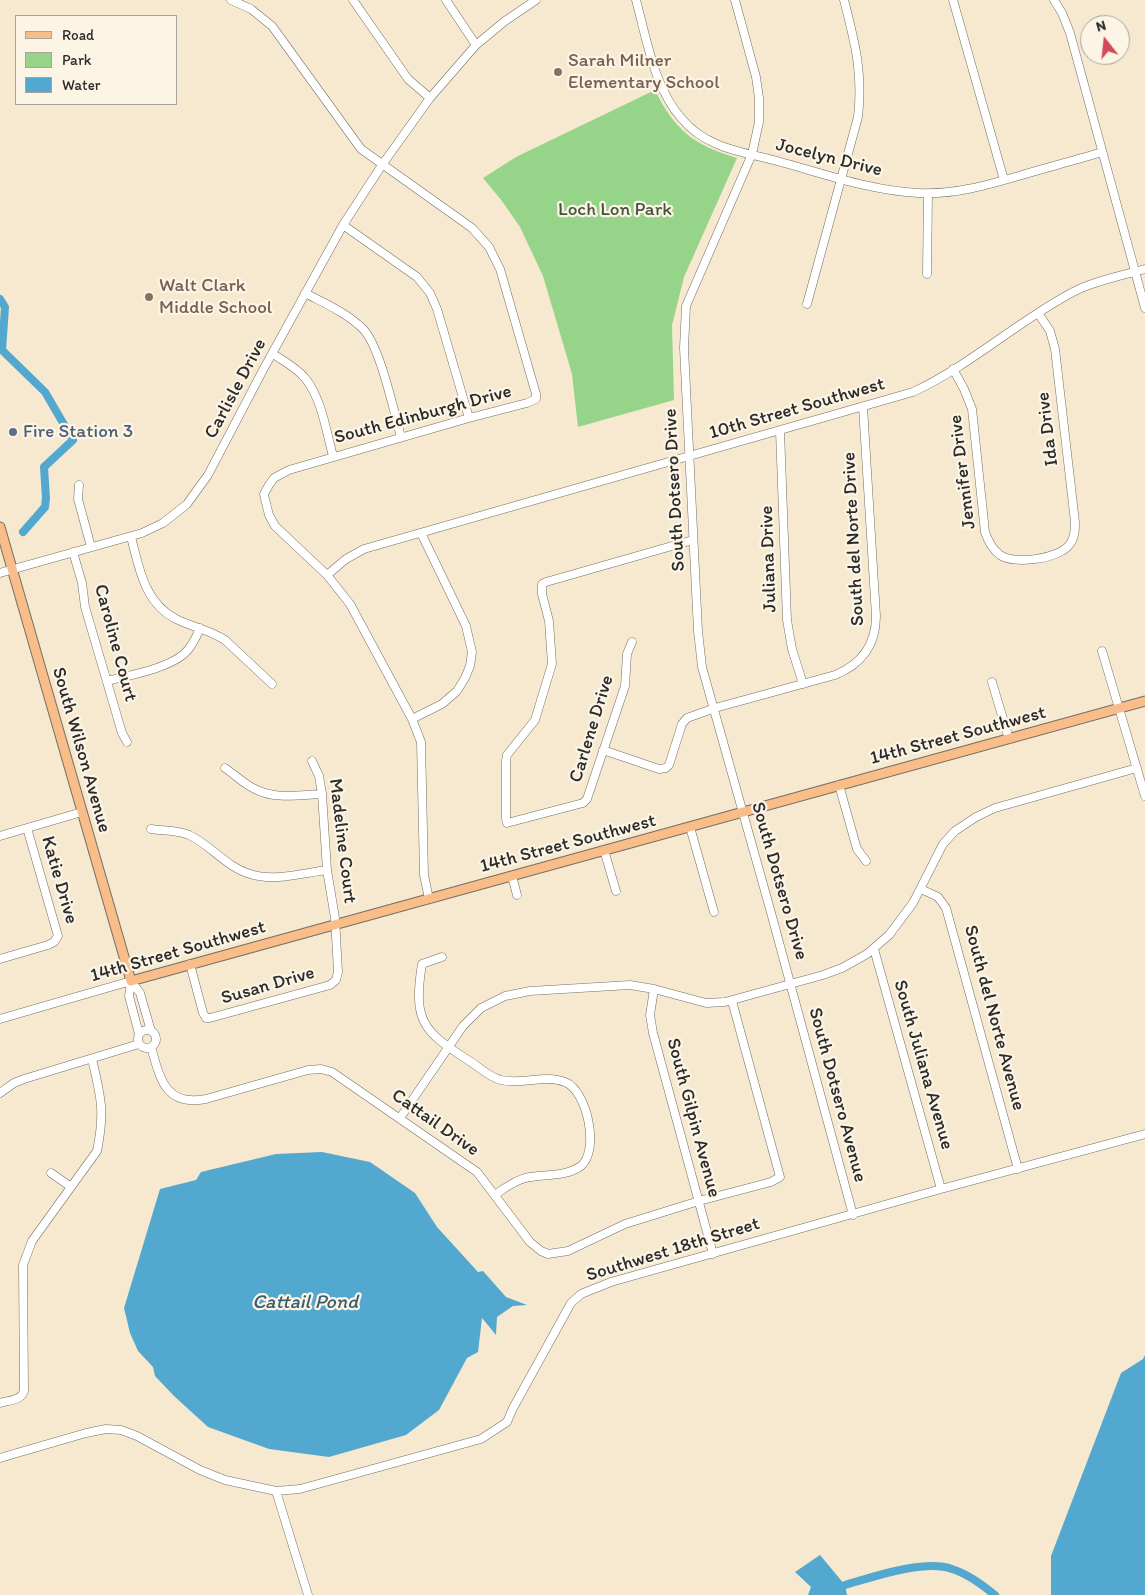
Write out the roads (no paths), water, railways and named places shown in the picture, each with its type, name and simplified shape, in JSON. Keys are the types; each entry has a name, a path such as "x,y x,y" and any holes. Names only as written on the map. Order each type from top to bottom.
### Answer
{"main road":[{"name":"South Wilson Avenue","path":"0,527 131,981"},
{"name":"14th Street Southwest","path":"131,981 1145,701"}],"street":[{"name":"South Edinburgh Drive","path":"234,0 256,12 272,26 361,149 472,228 489,247 500,269 536,396 534,400 527,403 333,456 289,470 278,475 268,485 264,494 266,509 275,526 326,575 350,604 412,719 421,742 424,875 429,899"},
{"path":"353,0 408,78 430,98"},
{"path":"446,0 476,45"},
{"name":"Carlisle Drive","path":"0,573 131,537 163,523 187,504 212,469 258,379 343,225 382,165 430,98 476,45 505,20 536,0"},
{"name":"Jocelyn Drive","path":"636,0 657,74 676,113 690,128 725,148 841,179 899,191 928,193 964,190 1102,152"},
{"name":"South Dotsero Drive","path":"735,0 756,77 760,98 760,122 752,154 686,306 684,348 698,631 702,667 791,984"},
{"path":"806,304 858,117 860,82 856,46 844,0"},
{"path":"953,0 1004,180"},
{"path":"1054,0 1068,27 1145,308"},
{"path":"927,274 928,193"},
{"path":"343,225 417,277 428,289 437,309 469,418"},
{"name":"10th Street Southwest","path":"326,575 346,559 364,549 913,392 954,369 1038,313 1077,290 1145,269"},
{"path":"305,293 341,311 368,335 377,354 401,437"},
{"name":"Ida Drive","path":"1038,313 1050,331 1055,349 1076,522 1070,544"},
{"path":"273,354 299,372 314,392 333,456"},
{"name":"Jennifer Drive","path":"954,369 972,410 985,532 992,548 1004,557 1017,560 1057,554 1070,544"},
{"name":"South del Norte Drive","path":"603,750 659,769 666,768 669,765 685,720 715,708 835,675 853,666 866,653 874,635 876,604 863,407"},
{"name":"Juliana Drive","path":"780,431 787,620 792,649 803,684"},
{"path":"79,485 78,499 91,547"},
{"path":"412,719 442,704 457,691 470,666 472,652 466,626 421,533"},
{"path":"131,537 143,582 152,598 165,612 176,619 225,640 272,684"},
{"name":"Carlene Drive","path":"632,642 627,654 624,686 585,802 511,823 506,821 507,755 535,720 552,664 549,621 541,586 546,582 693,540"},
{"name":"Caroline Court","path":"73,552 82,583 85,606 122,733 127,742"},
{"path":"107,681 173,662 188,650 200,628"},
{"path":"1102,651 1145,796"},
{"path":"992,682 1009,739"},
{"name":"Madeline Court","path":"312,761 322,794 326,870 336,925"},
{"path":"225,768 252,788 268,794 285,796 322,794"},
{"path":"400,1118 463,1026 474,1014 488,1004 513,994 530,991 630,985 654,989 706,1004 732,1001 842,968 874,949 889,936 921,889 943,844 955,831 976,817 995,808 1137,768"},
{"path":"839,786 858,849 866,861"},
{"path":"0,836 82,812"},
{"path":"690,827 714,912"},
{"name":"Katie Drive","path":"0,959 48,945 54,942 58,936 27,828"},
{"path":"151,829 179,832 190,836 235,868 252,875 276,877 326,870"},
{"path":"604,850 616,891"},
{"path":"512,876 517,895"},
{"name":"South del Norte Avenue","path":"921,889 942,900 948,913 1018,1169"},
{"name":"Susan Drive","path":"190,964 203,1013 206,1018 214,1018 334,983 338,972 336,925"},
{"name":"South Juliana Avenue","path":"874,949 941,1189"},
{"path":"442,957 422,964 419,982 419,1006 426,1027 449,1048 500,1080 553,1079 566,1082 578,1092 582,1100 591,1139 589,1153 584,1162 570,1172 519,1180 496,1194"},
{"name":"14th Street Southwest","path":"0,1019 131,981"},
{"name":"South Wilson Avenue","path":"131,981 140,993 151,1031"},
{"name":"South Wilson Avenue","path":"131,981 129,996 139,1028 139,1034"},
{"name":"South Dotsero Avenue","path":"791,984 853,1215"},
{"name":"South Gilpin Avenue","path":"654,989 650,1021 713,1254"},
{"name":"Cattail Drive","path":"151,1047 164,1085 169,1091 183,1099 192,1101 206,1099 308,1070 321,1069 337,1075 474,1169 496,1194 530,1242 548,1254 568,1251 625,1224 778,1179 780,1175 732,1001"},
{"path":"0,1093 14,1083 24,1079 139,1044 143,1047 151,1047 156,1039 151,1031 144,1030 139,1034 139,1044"},
{"path":"0,1403 19,1398 24,1390 22,1283 25,1257 32,1241 97,1151 101,1133 102,1101 92,1059"},
{"name":"Southwest 18th Street","path":"0,1458 86,1433 121,1430 137,1436 200,1470 225,1480 276,1491 300,1489 481,1439 507,1422 572,1303 581,1294 611,1282 1145,1134"},
{"path":"51,1173 71,1187"},
{"path":"276,1491 308,1595"}],"water":[{"name":"Cattail Pond","path":"322,1152 370,1162 415,1193 437,1227 478,1272 483,1271 506,1297 527,1305 513,1306 497,1317 496,1335 482,1318 478,1352 467,1358 439,1410 406,1435 329,1457 269,1449 208,1427 155,1376 153,1367 138,1351 130,1333 124,1308 160,1189 196,1180 201,1172 276,1154"},
{"path":"1145,1355 1145,1595 1051,1595 1051,1556 1121,1373 1143,1359"},
{"path":"820,1555 845,1585 847,1595 808,1595 811,1587 795,1572"}],"waterway":[{"path":"0,299 5,307 2,350 45,392 73,440 44,467 45,507 23,532"},
{"path":"845,1585 899,1570 941,1566 964,1574 995,1595"}],"place":[{"name":"Sarah Milner Elementary School","path":"558,72"},
{"name":"Walt Clark Middle School","path":"149,297"},
{"name":"Fire Station 3","path":"13,432"}],"park label":[{"name":"Loch Lon Park","path":"615,210"}]}
